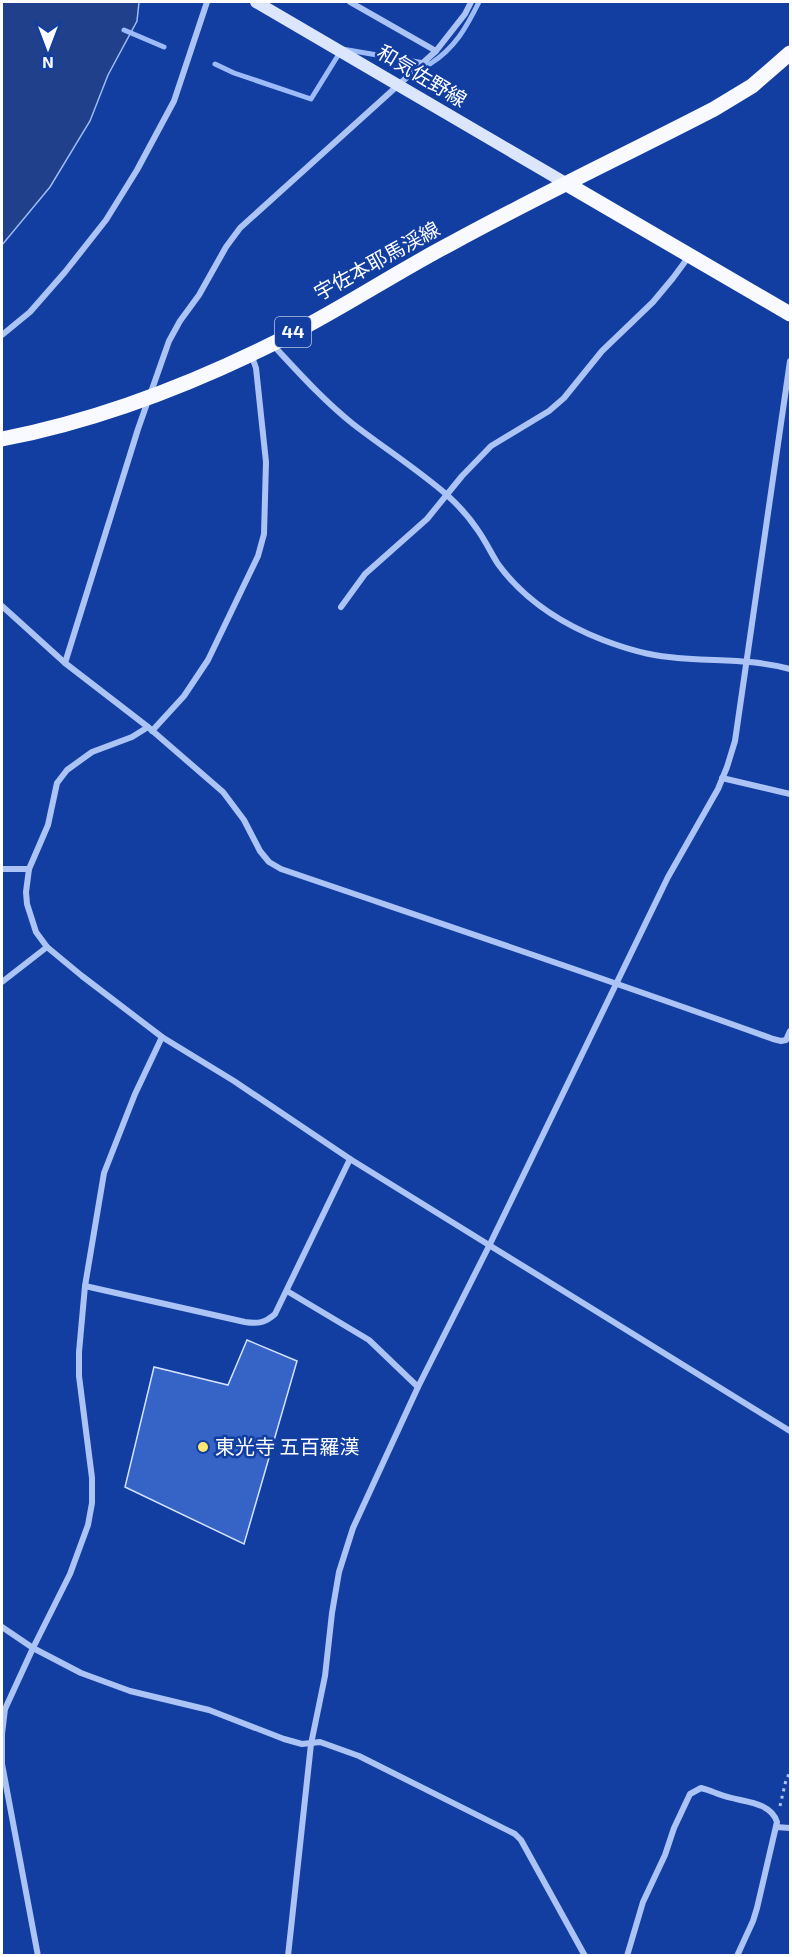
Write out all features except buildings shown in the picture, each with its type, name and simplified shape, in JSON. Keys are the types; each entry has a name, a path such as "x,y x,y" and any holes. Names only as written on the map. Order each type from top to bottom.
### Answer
{"main road":[{"name":"和気佐野線","path":"256,2 567,184"},
{"name":"宇佐本耶馬渓線","path":"2,439 76,422 219,370 272,344 452,243 735,97 767,74 790,53"},
{"path":"567,184 790,314"}],"street":[{"path":"2,335 30,312 65,272 106,220 137,170 174,100 207,2"},
{"path":"351,2 362,4 436,51"},
{"path":"65,663 150,396 169,341 180,321 199,295 226,247 240,228 436,51 465,14 471,2"},
{"path":"341,607 365,574 427,519 462,476 491,446 549,411 564,398 602,351 659,294 690,254"},
{"path":"272,344 322,398 447,495 478,529 498,564 517,586 535,603 557,618 580,631 629,650 667,657 747,661 790,669"},
{"path":"251,354 256,368 266,462 264,534 258,556 208,660 184,696 150,729 92,752 61,776 55,791 48,825 29,869 27,904 36,932 47,947 162,1037 234,1081 350,1159 790,1431"},
{"path":"288,1956 311,1743 326,1676 332,1613 339,1572 353,1528 418,1387 668,877 722,778 735,741 790,361"},
{"path":"2,606 65,663 150,729 223,792 244,820 260,851 269,862 562,966 617,982 773,1039 786,1040 790,1031"},
{"path":"722,778 790,794"},
{"path":"2,869 29,869"},
{"path":"2,982 47,947"},
{"path":"38,1956 3,1764 2,1734 5,1709 70,1574 88,1525 93,1478 79,1376 85,1286 104,1173 135,1094 162,1037"},
{"path":"85,1286 257,1324 267,1321 275,1314 287,1291 350,1159"},
{"path":"287,1291 369,1340 418,1387"},
{"path":"2,1627 33,1648 81,1673 130,1691 209,1710 284,1739 302,1743 320,1742 359,1756 516,1834 585,1956"},
{"path":"627,1956 643,1902 665,1855 684,1804 693,1791 700,1788 729,1798 758,1804 776,1817 776,1827 757,1908 736,1956"},
{"path":"776,1827 790,1827"}],"path":[{"path":"771,1812 780,1805 790,1772"}],"water":[{"path":"2,2 139,2 137,21 108,75 90,121 50,187 2,245"}],"waterway":[{"path":"215,64 234,73 311,99 342,49 430,64 459,37 479,2"},
{"path":"124,30 164,47"}],"place":[{"name":"東光寺 五百羅漢","path":"203,1447"}]}
